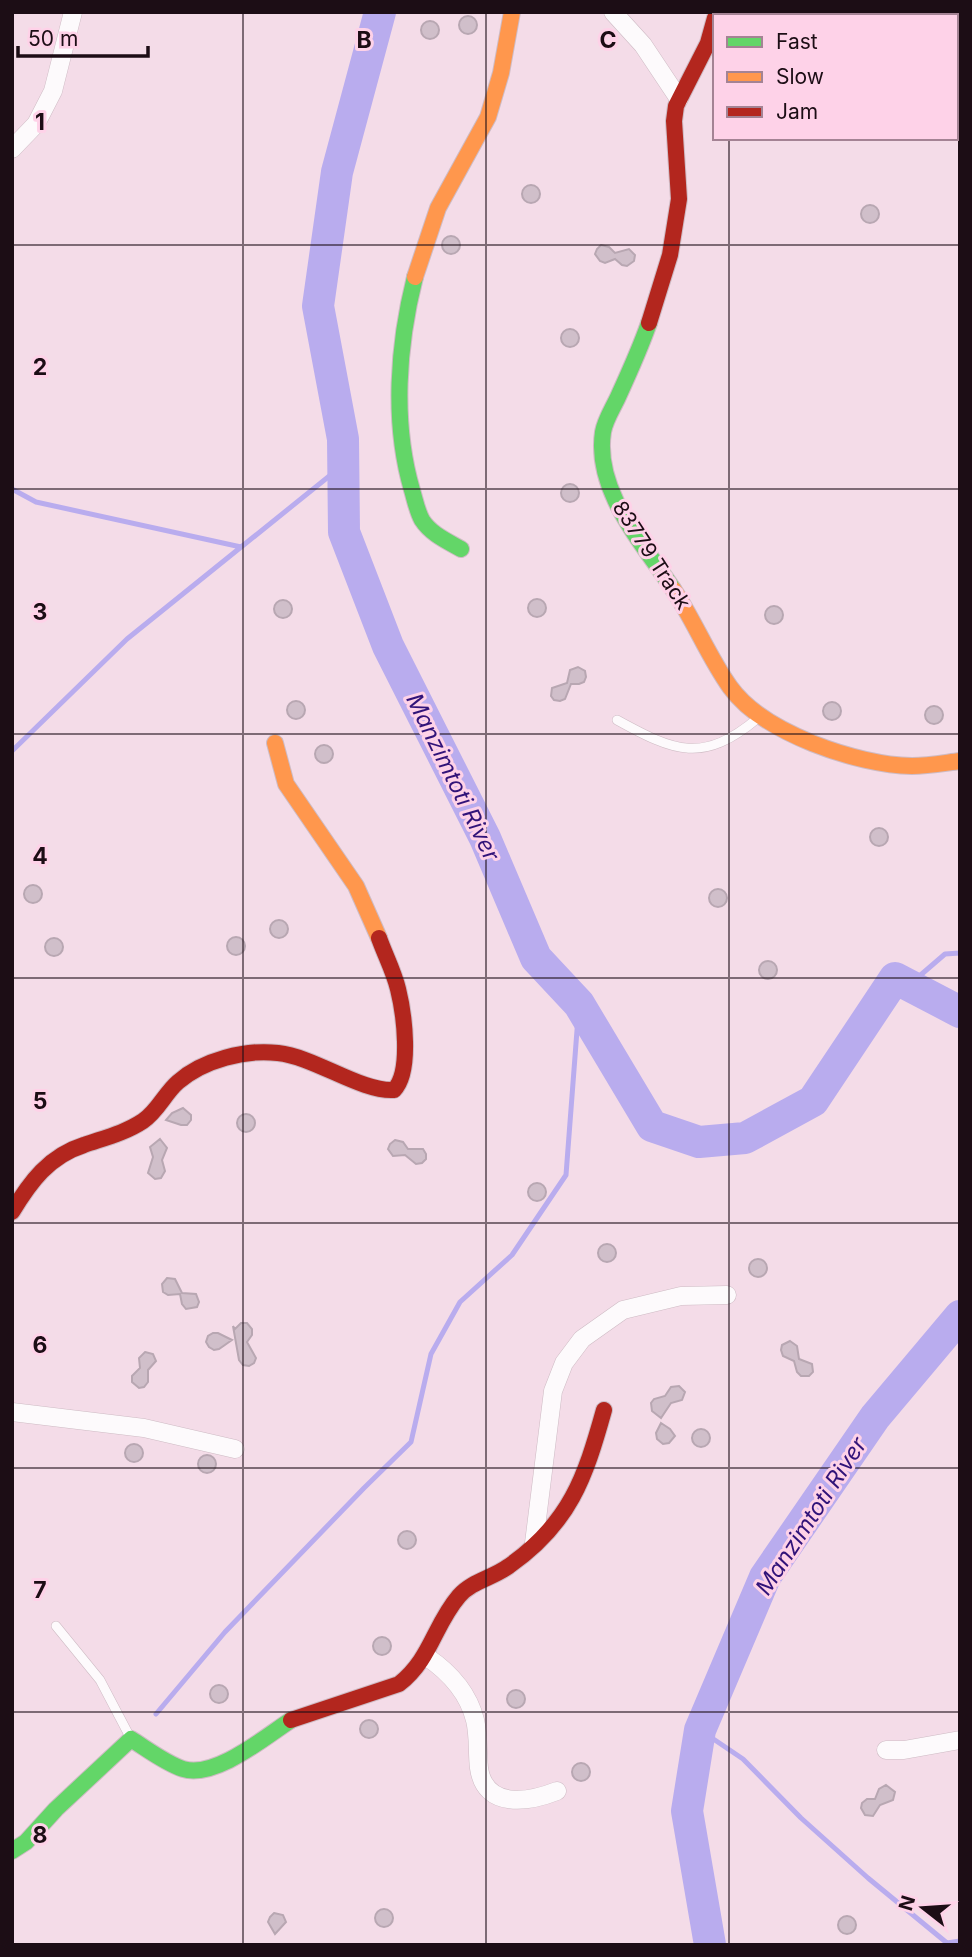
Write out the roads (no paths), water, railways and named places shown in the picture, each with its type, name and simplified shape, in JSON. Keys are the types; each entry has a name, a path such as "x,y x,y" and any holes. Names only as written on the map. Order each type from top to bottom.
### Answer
{"street":[{"path":"12,149 37,124 52,91 73,12"},
{"path":"461,549 436,535 422,519 408,484 401,442 405,327 419,260 432,223 460,165 482,132 494,97 503,70 512,12"},
{"path":"613,12 643,45 679,99"},
{"name":"83779 Track","path":"713,23 708,43 679,99 674,121 680,199 670,255 640,350 603,430 606,481 621,510 688,611 730,687 760,716 816,744 847,756 877,763 914,766 960,761"},
{"path":"12,1212 53,1159 73,1148 123,1131 146,1119 178,1082 199,1066 268,1052 285,1054 318,1065 380,1090 394,1090 399,1085 404,1069 404,1038 398,989 376,926 356,886 286,784 275,743"},
{"path":"534,1543 553,1391 564,1363 582,1339 623,1310 681,1296 727,1295"},
{"path":"12,1851 26,1842 56,1809 131,1739 185,1770 204,1770 228,1760 292,1719 399,1684 412,1675 427,1657 457,1598 467,1588 507,1568 534,1543 577,1492 604,1410"},
{"path":"12,1412 144,1428 234,1449"},
{"path":"427,1657 447,1672 468,1701 477,1729 479,1769 485,1787 499,1797 519,1801 536,1800 557,1791"},
{"path":"886,1750 904,1750 960,1740"}],"lane":[{"path":"617,720 650,738 676,748 694,749 714,746 738,734 760,716"},
{"path":"56,1626 100,1680 131,1739"}],"waterway":[{"name":"Manzimtoti River","path":"380,12 337,172 318,306 343,439 344,532 388,646 485,838 536,958 579,1004 652,1126 699,1142 745,1138 813,1101 895,978 960,1012"},
{"path":"12,751 127,639 343,465"},
{"path":"12,489 36,502 241,547"},
{"path":"909,985 945,954 960,953"},
{"path":"156,1714 225,1632 411,1442 431,1354 460,1302 512,1255 566,1175 579,1004"},
{"name":"Manzimtoti River","path":"710,1945 687,1811 700,1730 765,1577 875,1417 960,1316"},
{"path":"700,1730 743,1759 801,1818 947,1943 960,1941"}]}
